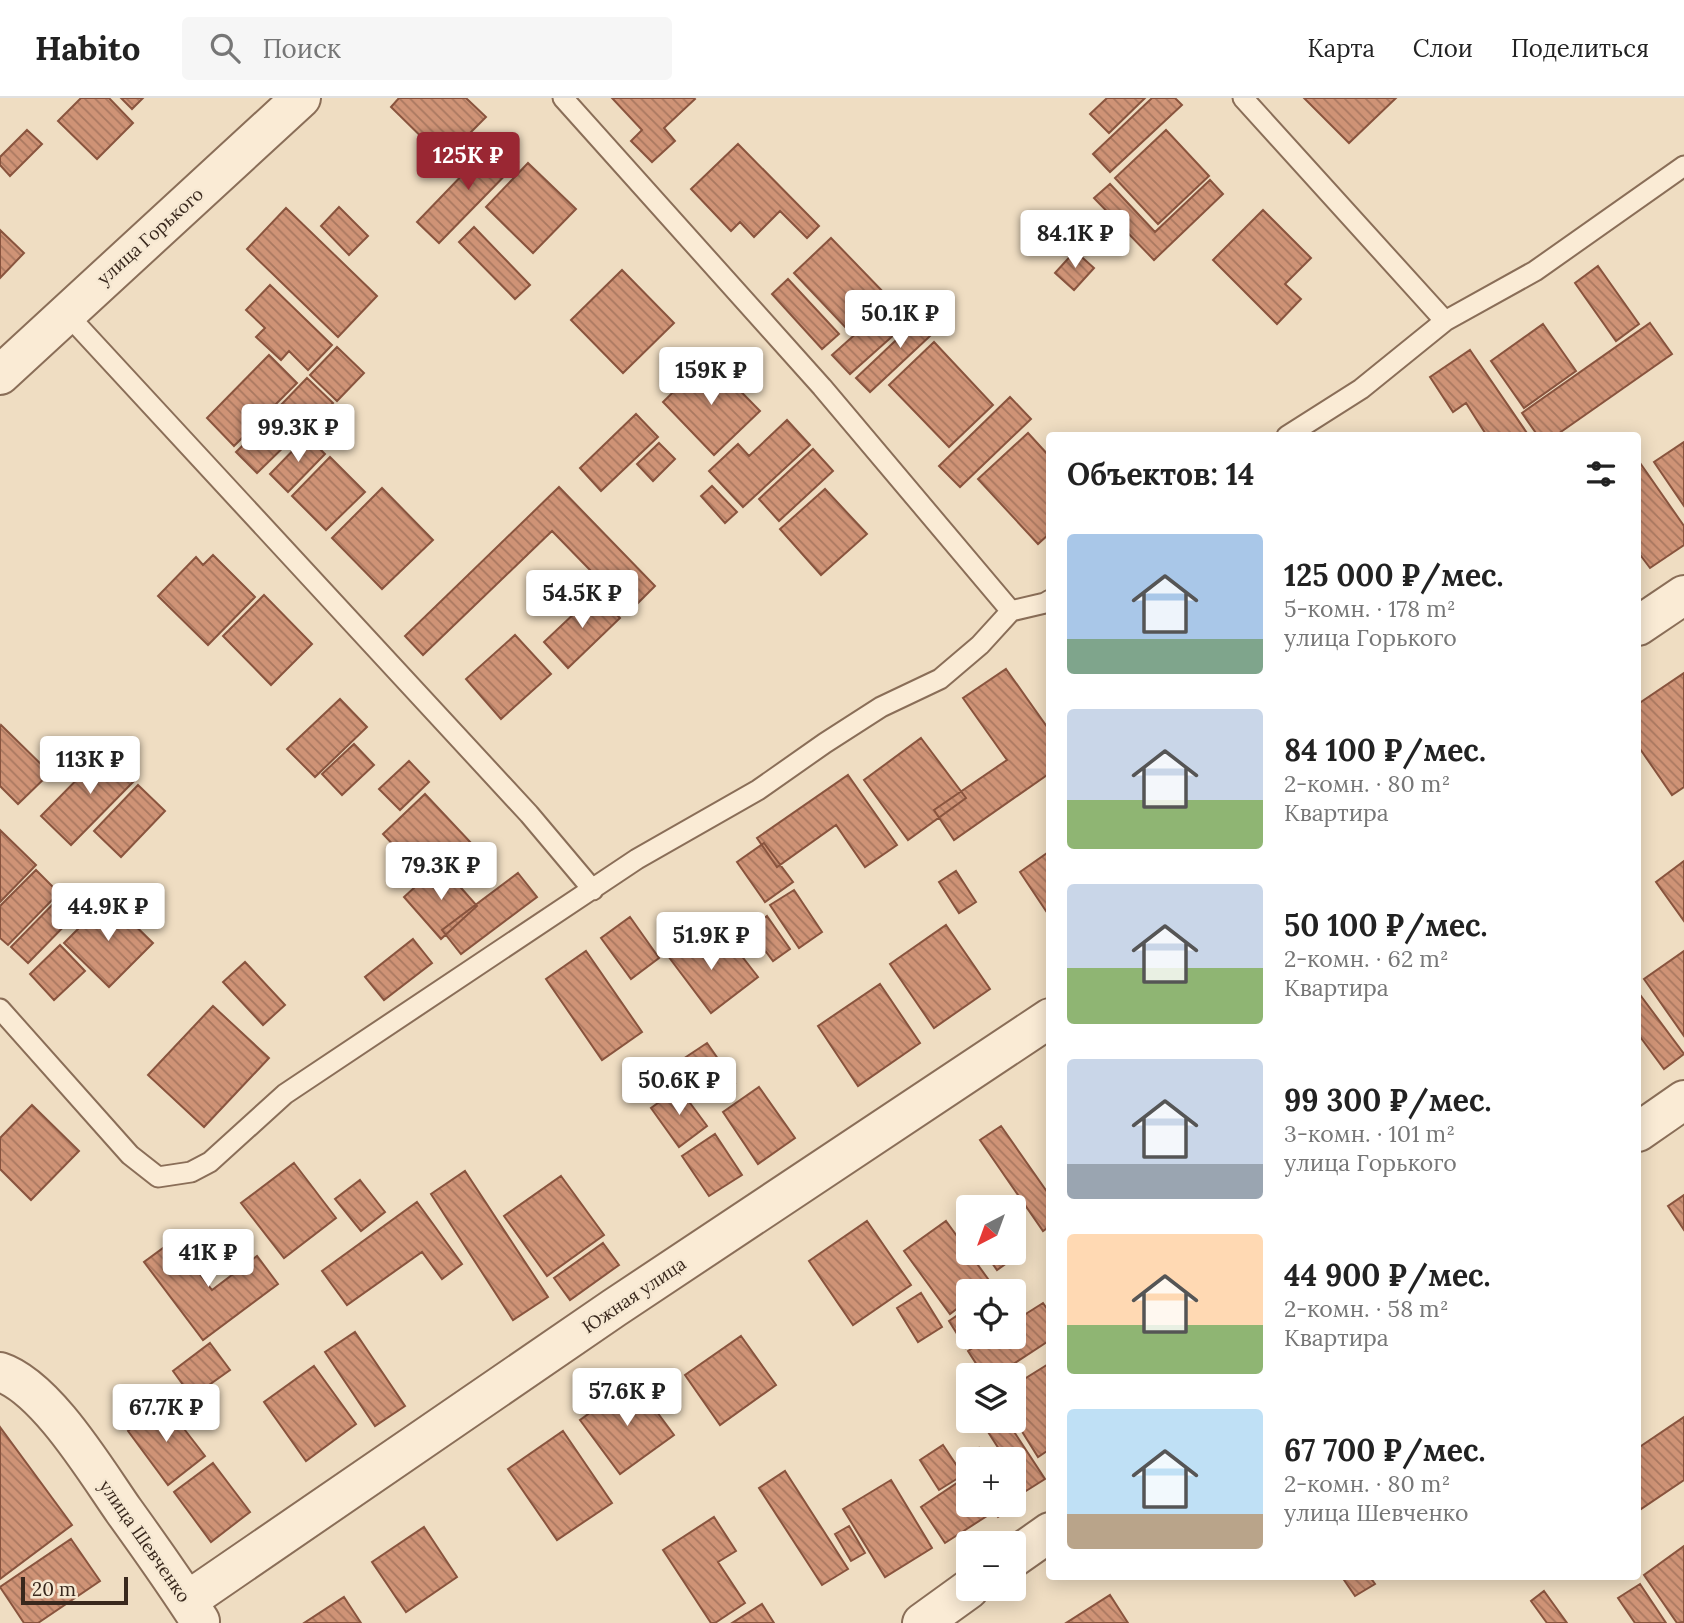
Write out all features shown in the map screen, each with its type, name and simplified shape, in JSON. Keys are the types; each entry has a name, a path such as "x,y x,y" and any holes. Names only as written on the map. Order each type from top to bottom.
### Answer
{"street":[{"name":"улица Горького","path":"0,375 301,98"},
{"path":"1641,624 1684,595"},
{"name":"Южная улица","path":"194,1612 625,1301 1046,1021"},
{"path":"1641,1130 1684,1101"},
{"name":"улица Шевченко","path":"0,1372 12,1376 46,1405 71,1435 194,1612"},
{"path":"1026,1549 1046,1535"},
{"path":"922,1623 956,1598"}],"lane":[{"path":"563,98 822,387 1011,611"},
{"path":"1243,98 1446,321"},
{"path":"1293,432 1361,388 1446,321 1535,271 1684,166"},
{"path":"66,313 529,814 593,890"},
{"path":"0,1009 130,1155 158,1177 191,1172 210,1162 285,1094 637,859 758,790 881,707 940,679 980,645 1011,611 1046,602"}],"building":[{"path":"81,98 109,98 133,123 97,159 58,121"},
{"path":"121,98 143,98 132,109"},
{"path":"399,98 466,98 486,117 444,159 391,107"},
{"path":"612,98 695,99 664,128 675,141 652,162 631,141 642,130"},
{"path":"1107,98 1145,98 1109,133 1090,114"},
{"path":"1152,98 1175,98 1182,105 1110,172 1093,154"},
{"path":"1304,98 1396,98 1349,143"},
{"path":"27,130 42,144 10,176 0,165 0,157"},
{"path":"1166,130 1209,176 1158,224 1115,178"},
{"path":"496,140 518,162 439,243 417,222"},
{"path":"738,144 819,226 807,238 780,211 754,237 740,222 731,231 691,189"},
{"path":"528,163 576,209 533,253 486,207"},
{"path":"1210,180 1223,194 1154,260 1094,198 1110,184 1155,232"},
{"path":"339,207 368,236 349,255 321,226"},
{"path":"286,208 377,296 338,337 247,249"},
{"path":"1263,210 1311,258 1285,284 1301,299 1277,324 1213,260"},
{"path":"474,227 530,285 515,299 459,242"},
{"path":"0,230 24,253 0,278"},
{"path":"831,238 887,296 849,331 794,273"},
{"path":"1075,251 1094,268 1074,290 1055,273"},
{"path":"1598,266 1639,324 1616,341 1575,283"},
{"path":"622,270 674,323 623,373 571,320"},
{"path":"788,279 839,334 822,349 772,294"},
{"path":"270,285 332,345 308,370 289,351 281,360 256,337 265,328 246,310"},
{"path":"887,306 905,325 850,374 832,355"},
{"path":"930,308 944,323 870,392 856,378"},
{"path":"1650,323 1672,354 1561,432 1535,432 1522,413"},
{"path":"1543,324 1576,371 1524,408 1491,361"},
{"path":"934,342 993,405 949,447 889,385"},
{"path":"337,347 364,373 337,401 310,375"},
{"path":"1470,350 1526,432 1484,432 1466,403 1453,412 1430,377"},
{"path":"269,355 297,383 234,446 207,418"},
{"path":"708,358 760,411 714,455 663,402"},
{"path":"307,378 333,403 304,433 278,408"},
{"path":"1010,397 1031,419 960,487 939,466"},
{"path":"275,414 295,436 257,473 236,452"},
{"path":"636,414 658,437 601,491 580,468"},
{"path":"787,420 810,445 743,507 709,471 738,444 749,456"},
{"path":"1028,433 1046,453 1046,537 1038,544 978,479"},
{"path":"307,436 325,454 288,492 270,474"},
{"path":"1684,442 1684,506 1654,462"},
{"path":"659,443 675,459 653,481 637,464"},
{"path":"813,449 833,471 779,521 759,499"},
{"path":"330,457 365,492 326,530 292,496"},
{"path":"1641,464 1684,526 1684,545 1650,568 1641,556"},
{"path":"712,486 737,512 725,523 701,496"},
{"path":"559,487 655,586 630,611 552,531 423,655 405,636"},
{"path":"382,488 433,540 382,589 332,538"},
{"path":"825,489 867,534 821,575 780,529"},
{"path":"213,555 255,597 208,645 158,596 196,557 203,565"},
{"path":"596,593 620,618 568,668 544,642"},
{"path":"264,595 312,644 271,685 223,636"},
{"path":"515,635 551,674 501,719 466,679"},
{"path":"1006,669 1046,725 1046,776 954,840 934,810 1007,760 963,698"},
{"path":"1684,673 1684,787 1672,795 1641,750 1641,702"},
{"path":"340,699 367,727 315,777 287,749"},
{"path":"1,725 50,773 18,804 0,786"},
{"path":"921,738 966,798 908,840 864,780"},
{"path":"354,744 374,765 342,795 322,774"},
{"path":"108,748 138,777 71,845 41,816"},
{"path":"409,761 429,782 400,810 379,789"},
{"path":"848,775 897,845 865,867 836,825 777,867 757,838"},
{"path":"138,785 165,811 121,857 94,831"},
{"path":"425,794 472,844 430,884 383,834"},
{"path":"0,830 36,865 0,902"},
{"path":"764,843 793,882 765,902 737,862"},
{"path":"1046,854 1046,911 1020,872"},
{"path":"1684,861 1684,921 1656,882"},
{"path":"440,864 477,906 441,939 404,897"},
{"path":"36,870 59,893 8,945 0,938 0,906"},
{"path":"956,871 976,902 959,913 939,882"},
{"path":"518,873 537,897 461,954 442,930"},
{"path":"794,890 822,932 799,948 770,905"},
{"path":"60,897 76,914 28,963 11,947"},
{"path":"108,899 153,943 109,987 64,943"},
{"path":"767,916 790,949 773,961 749,929"},
{"path":"630,917 659,958 631,979 601,938"},
{"path":"946,925 990,989 934,1028 890,964"},
{"path":"691,932 712,961 733,945 758,977 711,1013 665,952"},
{"path":"413,939 432,963 384,1000 365,977"},
{"path":"60,945 85,971 54,1000 30,974"},
{"path":"586,951 642,1032 602,1060 546,979"},
{"path":"1684,951 1684,1036 1644,979"},
{"path":"245,962 285,1005 263,1025 223,982"},
{"path":"880,984 920,1043 858,1086 818,1026"},
{"path":"1641,996 1684,1054 1664,1069 1641,1038"},
{"path":"213,1006 269,1058 204,1127 148,1075"},
{"path":"707,1043 735,1083 711,1100 683,1059"},
{"path":"759,1087 795,1138 758,1164 723,1112"},
{"path":"679,1088 707,1126 679,1147 651,1108"},
{"path":"32,1105 79,1151 31,1200 0,1169 0,1138"},
{"path":"1001,1126 1046,1190 1046,1229 1043,1231 1026,1206 1026,1195 1018,1195 980,1140"},
{"path":"715,1134 742,1175 709,1196 682,1156"},
{"path":"294,1163 336,1218 284,1258 241,1203"},
{"path":"465,1171 548,1297 513,1320 431,1194"},
{"path":"561,1176 604,1235 547,1276 504,1216"},
{"path":"360,1180 385,1212 361,1231 335,1199"},
{"path":"1684,1195 1684,1230 1668,1206"},
{"path":"417,1202 462,1264 442,1279 422,1252 347,1305 322,1271"},
{"path":"867,1221 911,1285 853,1325 809,1261"},
{"path":"946,1221 956,1235 956,1265 978,1265 988,1279 956,1279 956,1309 950,1314 904,1251"},
{"path":"174,1240 212,1290 257,1256 278,1284 203,1340 144,1262"},
{"path":"603,1243 619,1265 570,1300 554,1278"},
{"path":"921,1293 942,1327 918,1342 897,1308"},
{"path":"1043,1303 1046,1307 1046,1343 1015,1363 976,1363 968,1351 1026,1349 1026,1314"},
{"path":"956,1316 956,1332 949,1321"},
{"path":"355,1332 405,1406 375,1426 325,1352"},
{"path":"741,1336 776,1385 720,1425 685,1375"},
{"path":"210,1343 230,1370 192,1397 173,1371"},
{"path":"1046,1365 1046,1452 1038,1457 1023,1433 1026,1433 1026,1378"},
{"path":"314,1366 356,1424 306,1461 264,1402"},
{"path":"634,1381 674,1435 620,1474 580,1420"},
{"path":"164,1403 205,1456 168,1485 128,1431"},
{"path":"1684,1417 1684,1480 1641,1509 1641,1446"},
{"path":"0,1427 72,1525 0,1579"},
{"path":"563,1431 612,1503 557,1540 508,1469"},
{"path":"989,1433 1015,1433 1024,1447 998,1447"},
{"path":"943,1445 956,1464 956,1479 939,1490 920,1460"},
{"path":"1026,1450 1045,1479 1026,1491"},
{"path":"213,1463 250,1512 211,1542 174,1492"},
{"path":"785,1471 848,1569 822,1585 759,1488"},
{"path":"891,1480 932,1548 885,1577 843,1509"},
{"path":"956,1484 956,1517 985,1517 964,1531 956,1531 956,1536 945,1543 921,1507"},
{"path":"714,1517 736,1551 718,1562 745,1603 711,1623 663,1550"},
{"path":"849,1526 865,1553 851,1561 835,1534"},
{"path":"424,1527 457,1577 406,1612 372,1562"},
{"path":"71,1539 100,1581 38,1623 24,1623 0,1587"},
{"path":"1684,1546 1684,1622 1677,1623 1644,1575"},
{"path":"1344,1580 1372,1580 1375,1584 1355,1596"},
{"path":"1640,1584 1666,1623 1635,1623 1618,1598"},
{"path":"1544,1591 1567,1623 1547,1623 1531,1601"},
{"path":"1110,1595 1128,1623 1066,1623"},
{"path":"344,1597 361,1623 304,1623"},
{"path":"762,1604 774,1623 732,1623"}]}
